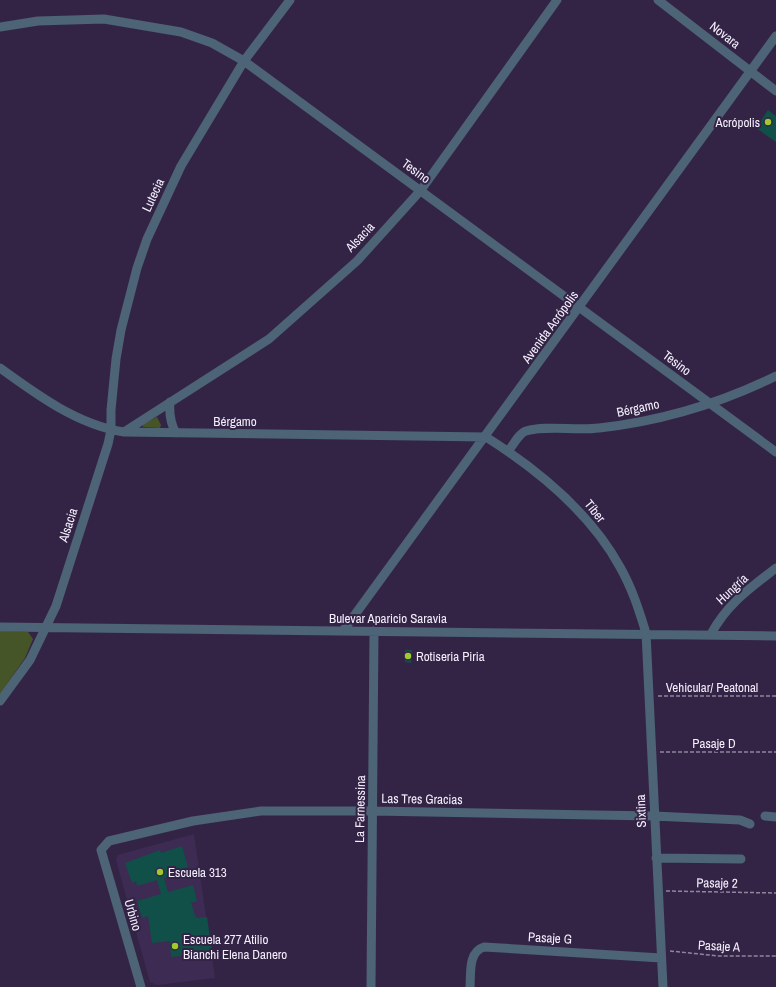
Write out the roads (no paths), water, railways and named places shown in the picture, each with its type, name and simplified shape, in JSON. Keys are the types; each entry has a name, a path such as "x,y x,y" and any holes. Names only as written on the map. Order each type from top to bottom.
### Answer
{"street":[{"name":"Lutecia","path":"111,430 111,410 116,358 121,330 138,268 148,239 181,166 244,61 290,0"},
{"name":"Alsacia","path":"124,432 269,339 357,261 421,190 558,0"},
{"name":"Novara","path":"658,0 776,91"},
{"name":"Tesino","path":"0,27 38,21 104,19 181,32 212,43 244,61 776,452"},
{"name":"Avenida Acrópolis","path":"343,631 580,308 776,36"},
{"name":"Bérgamo","path":"0,368 56,406 111,430 124,432 486,437"},
{"name":"Bérgamo","path":"508,451 524,432 534,430 590,429 624,426 710,404 747,390 776,376"},
{"path":"170,402 169,414 171,426 176,433"},
{"name":"Alsacia","path":"0,701 30,660 56,606 108,444 111,430"},
{"name":"Tíber","path":"486,437 508,451 567,498 586,519 621,568 632,593 646,633"},
{"name":"Hungría","path":"711,634 720,617 736,600 776,568"},
{"name":"Bulevar Aparicio Saravia","path":"0,627 646,633 776,636"},
{"name":"La Farnessina","path":"371,987 374,631"},
{"name":"Sixtina","path":"646,633 663,987"},
{"name":"Las Tres Gracias","path":"101,850 108,841 200,820 261,811 373,811 654,816 740,820 750,824"},
{"path":"765,816 776,817"},
{"name":"Urbino","path":"101,850 141,987"},
{"path":"656,858 741,859"},
{"name":"Pasaje G","path":"470,987 473,955 477,949 484,947 661,954"}],"place":[{"name":"Acrópolis","path":"768,122"},
{"name":"Rotiseria Piria","path":"408,656"},
{"name":"Escuela 313","path":"160,872"},
{"name":"Escuela 277 Atilio Bianchi Elena Danero","path":"175,946"}]}
